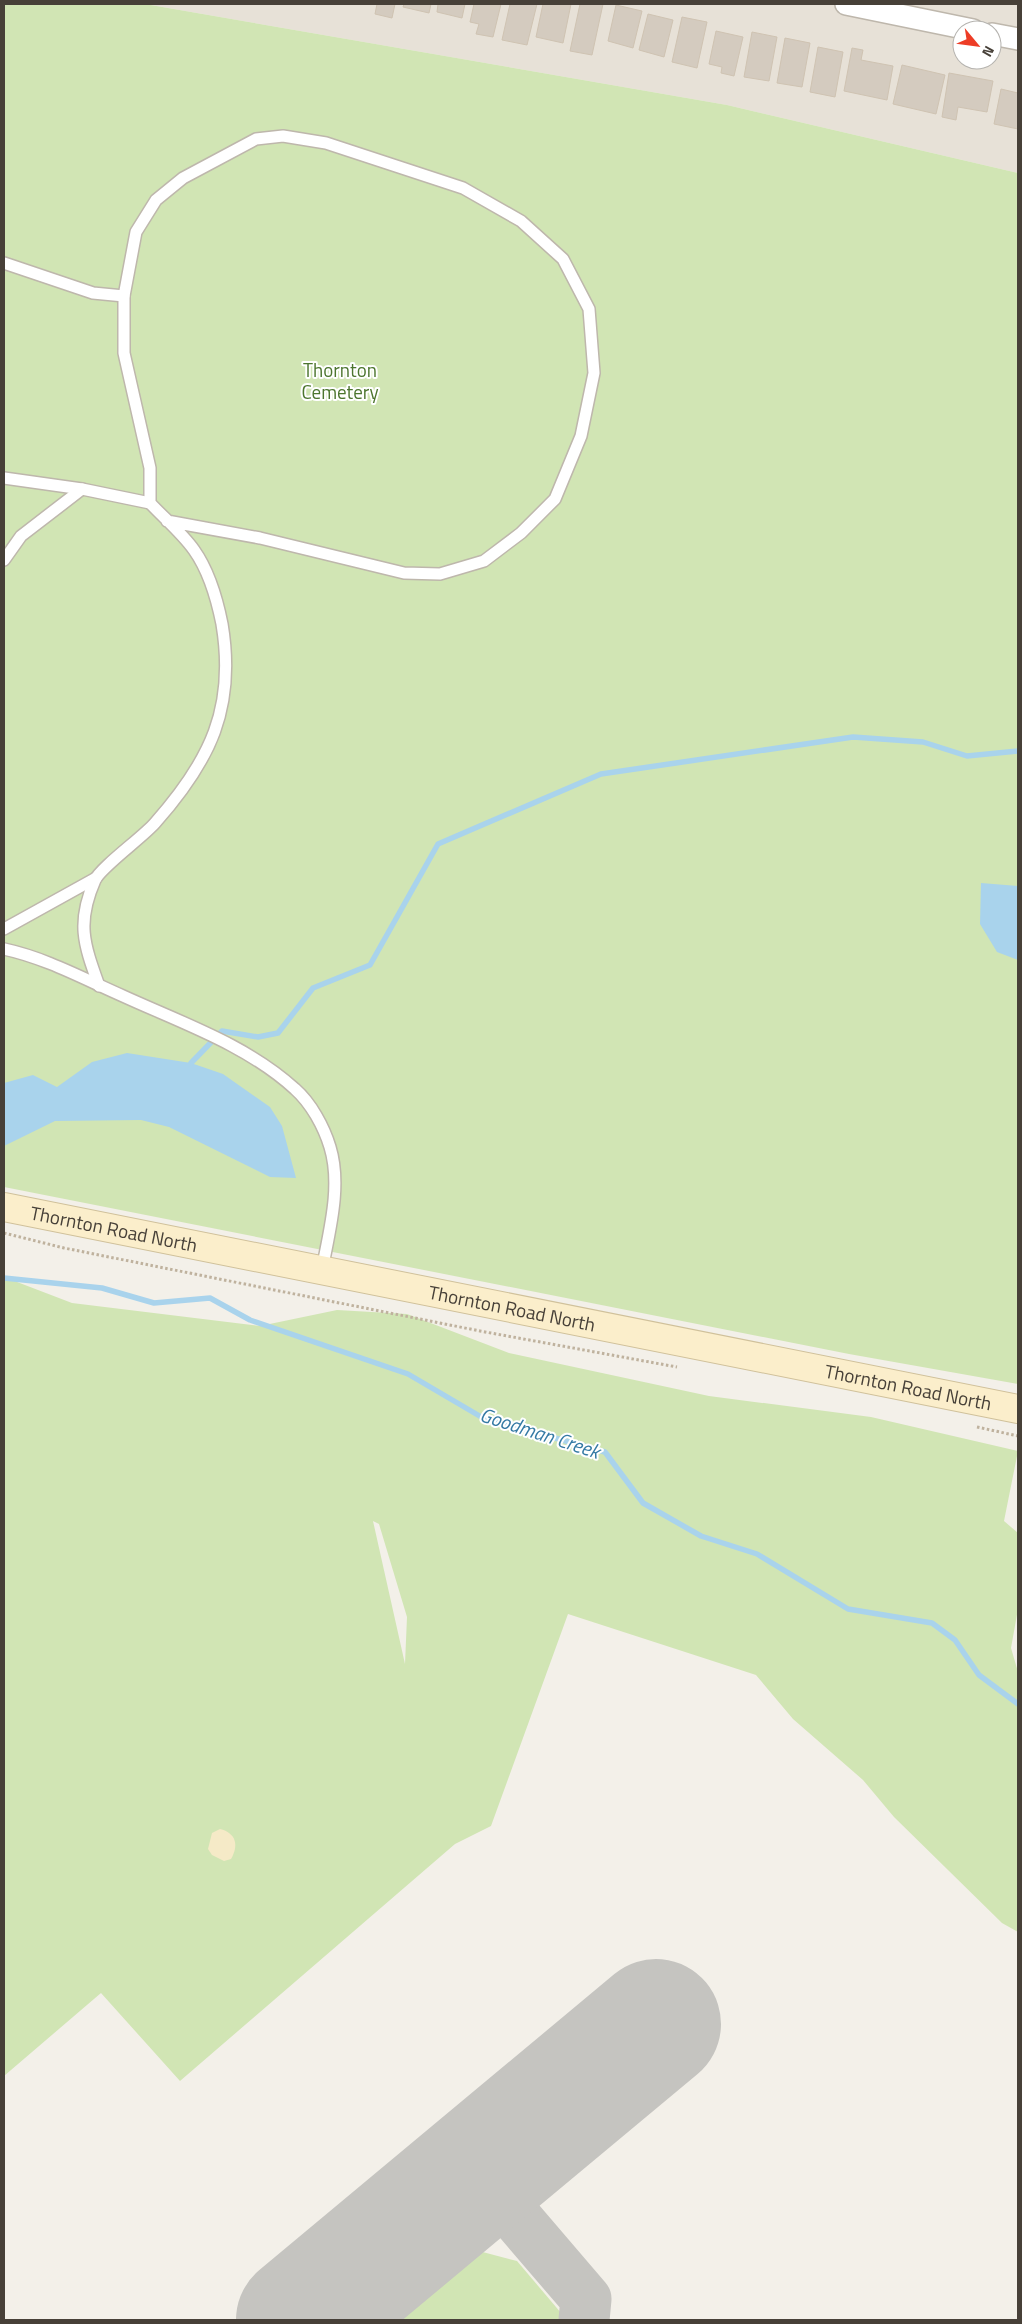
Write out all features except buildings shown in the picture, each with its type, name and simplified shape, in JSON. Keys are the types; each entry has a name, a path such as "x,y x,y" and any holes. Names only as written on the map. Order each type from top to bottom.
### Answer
{"main road":[{"name":"Thornton Road North","path":"4,1207 1018,1409"}],"street":[{"path":"846,4 952,26"},
{"path":"1002,36 1018,39"}],"lane":[{"path":"150,502 150,468 124,353 124,296 136,232 156,200 184,178 256,139 283,136 326,143 463,188 512,216 563,259 589,309 594,373 581,436 555,499 521,533 484,561 440,574 404,573 260,538 167,520"},
{"path":"4,263 93,293 124,296"},
{"path":"4,478 82,489 150,502 194,550 217,599 226,649 223,704 216,732 203,758 181,791 154,824 96,878 4,929"},
{"path":"4,560 21,536 82,489"},
{"path":"96,878 84,914 83,932 85,947 99,986"},
{"path":"4,949 46,961 228,1043 269,1068 297,1090 316,1116 330,1148 334,1182 333,1213 321,1271"}],"path":[{"path":"4,1233 64,1248 480,1330 686,1368"},
{"path":"970,1425 1018,1436"}],"shaded area":[{"path":"145,4 1018,4 1018,173 727,105"}],"green space":[{"name":"Thornton Cemetery","path":"4,4 145,4 727,105 1018,173 1018,1384 849,1354 4,1187"},
{"path":"4,1277 72,1303 260,1326 337,1310 407,1314 509,1353 709,1396 871,1417 1018,1451 1004,1521 1018,1533 1018,1609 1011,1648 1018,1672 1018,1932 1002,1923 894,1817 863,1780 793,1719 756,1675 568,1614 491,1826 455,1844 180,2081 101,1993 4,2076","holes":["373,1521 379,1524 407,1617 405,1664"]},
{"path":"460,2246 517,2261 567,2320 373,2320"}],"sand":[{"path":"220,1829 230,1833 235,1844 231,1859 224,1861 212,1855 208,1849 212,1833"}],"water":[{"path":"981,883 1018,886 1018,960 997,952 980,924"},
{"path":"127,1053 191,1063 223,1074 270,1107 282,1126 296,1178 270,1177 169,1127 141,1120 55,1121 4,1146 4,1083 33,1075 57,1087 92,1062"}],"waterway":[{"path":"191,1063 222,1031 258,1037 278,1033 313,988 370,965 438,844 601,774 853,737 923,742 967,756 1018,751"},
{"name":"Goodman Creek","path":"4,1278 102,1288 154,1303 210,1298 250,1320 408,1374 483,1418 605,1452 643,1503 701,1536 757,1554 848,1609 932,1623 955,1640 979,1675 1018,1704"}],"taxiway":[{"path":"478,2173 586,2299 584,2320"}],"runway":[{"path":"301,2320 656,2024"}]}
